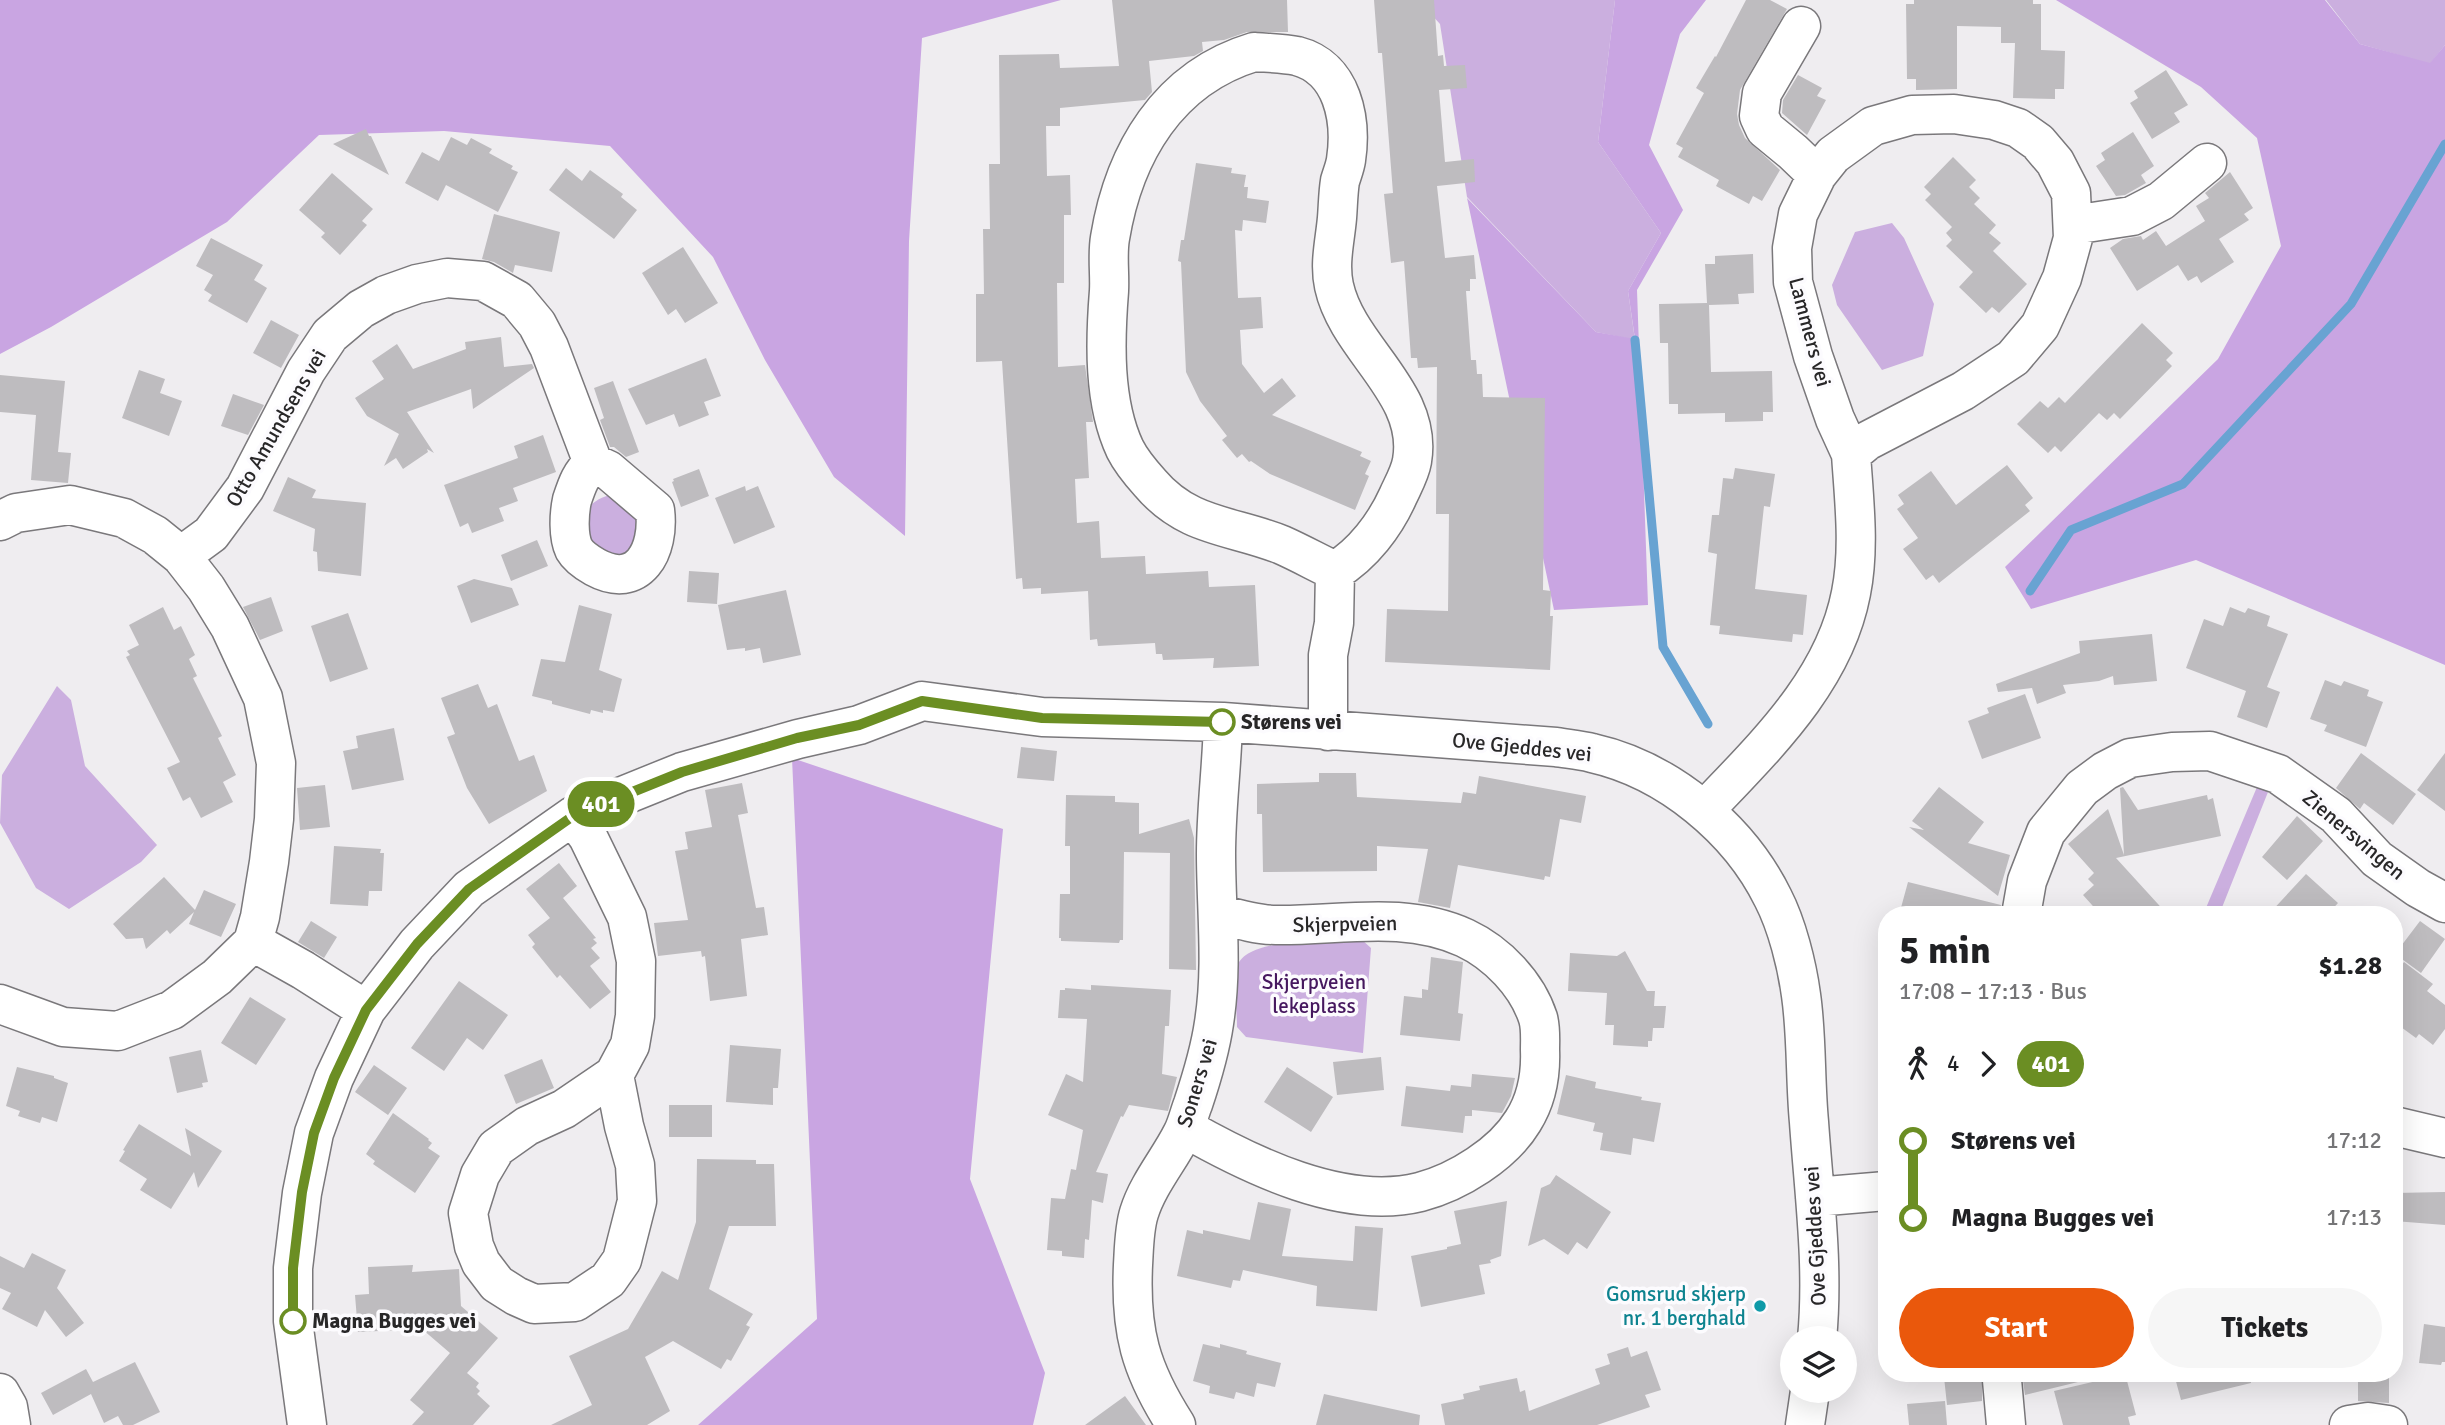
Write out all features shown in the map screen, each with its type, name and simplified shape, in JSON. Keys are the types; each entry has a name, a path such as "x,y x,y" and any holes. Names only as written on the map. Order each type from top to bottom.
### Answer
{"street":[{"path":"1801,26 1762,93 1759,116 1765,129 1817,175"},
{"path":"1254,52 1298,56 1313,63 1328,75 1340,92 1348,121 1346,161 1340,182 1331,264 1335,288 1358,340 1405,404 1413,443 1412,463 1389,517 1363,548 1335,571 1282,545 1207,524 1165,499 1138,468 1125,448 1114,416 1110,391 1106,335 1111,271 1110,242 1118,202 1133,159 1174,98 1199,77 1220,65 1254,52"},
{"name":"Lammers vei","path":"1704,811 1798,707 1827,661 1843,626 1852,592 1856,537 1851,454 1835,419 1813,356 1793,282 1792,248 1798,214 1817,175 1833,155 1873,126 1912,115 1954,114 1994,120 2018,128 2038,142 2055,162 2071,193 2073,237 2062,278 2040,326 2013,358 1964,391 1867,441 1851,454"},
{"path":"2073,225 2132,216 2161,201 2207,163"},
{"name":"Otto Amundsens vei","path":"181,556 211,534 245,488 306,371 330,335 360,309 386,295 416,284 447,278 483,281 517,300 537,324 549,347 593,463"},
{"path":"0,520 16,513 70,505 124,518 155,535 181,556 206,588 236,638 263,698 276,763 274,819 260,917 253,942 217,977 172,1010 118,1031 63,1027 0,1004"},
{"path":"1328,731 1328,655 1334,623 1335,571"},
{"name":"Ove Gjeddes vei","path":"307,1425 293,1321 293,1268 302,1192 314,1133 334,1078 366,1010 417,944 469,889 573,816 682,772 797,738 859,725 922,701 1042,718 1223,722 1556,747 1593,753 1633,766 1667,785 1704,811 1730,836 1773,898 1784,926 1801,994 1820,1262 1818,1326"},
{"name":"Soners vei","path":"1176,1425 1160,1400 1143,1363 1136,1339 1132,1299 1134,1250 1139,1212 1162,1165 1185,1128 1207,1064 1219,977 1216,855 1223,722"},
{"name":"Zienersvingen","path":"2023,906 2027,881 2046,832 2082,788 2105,771 2130,758 2172,752 2210,751 2278,774 2336,816 2377,859 2445,903"},
{"path":"573,816 588,836 627,917 636,961 635,1016 630,1045 614,1075 564,1109 527,1126 496,1148 480,1175 468,1213 474,1246 481,1263 497,1284 534,1304 575,1302 608,1280 622,1260 637,1201 635,1165 614,1075"},
{"name":"Skjerpveien","path":"1185,1128 1288,1178 1324,1188 1350,1194 1421,1192 1472,1169 1494,1155 1524,1121 1540,1082 1539,1021 1529,995 1492,954 1465,938 1429,926 1405,923 1371,920 1272,925 1219,914"},
{"path":"253,942 366,1010"},
{"path":"2403,1128 2445,1138"},
{"path":"1815,1197 1878,1192"},
{"path":"2002,1382 2006,1425"},
{"path":"0,1393 8,1408 11,1425"},
{"path":"1805,1425 1808,1403"},
{"path":"2348,1425 2368,1422 2388,1425"}],"green space":[{"path":"1418,0 1615,0 1598,142 1661,233 1628,291 1635,340 1596,332 1467,197 1440,24"},
{"path":"2326,0 2445,0 2445,45 2430,64 2360,44"},
{"path":"1892,223 1904,238 1934,304 1923,356 1882,370 1837,305 1832,285 1855,232"},
{"path":"615,494 637,503 639,554 598,560 580,521 594,503"},
{"path":"57,686 71,700 85,766 157,845 141,862 69,909 36,888 0,823 2,775"},
{"path":"2257,787 2268,792 2223,906 2207,906"},
{"name":"Skjerpveien lekeplass","path":"1361,939 1371,948 1363,1053 1246,1037 1237,1027 1236,975 1243,958 1255,950 1272,945"}],"shaded area":[{"path":"0,0 1061,0 922,38 909,241 905,536 834,477 765,360 713,257 610,146 444,131 319,135 227,222 51,327 0,354"},
{"path":"1615,0 1706,0 1680,34 1649,145 1683,210 1637,290 1648,605 1554,610 1467,198 1596,332 1635,339 1628,291 1661,233 1598,142"},
{"path":"2056,0 2325,0 2360,44 2430,63 2445,45 2445,665 2196,560 2031,609 2005,567 2218,359 2281,246 2257,138 2201,87"},
{"path":"792,758 1003,829 970,1179 1045,1373 1033,1425 698,1425 817,1319"}],"building":[{"path":"1112,0 1287,0 1288,32 1247,32 1224,40 1202,42 1203,51 1194,56 1149,61 1152,92 1145,100 1060,108 1060,126 1046,126 1047,176 1070,175 1071,215 1064,215 1064,283 1057,283 1058,367 1085,365 1093,422 1086,422 1089,478 1075,479 1077,523 1099,521 1101,558 1145,556 1146,574 1208,571 1209,587 1255,585 1259,666 1213,668 1214,658 1163,660 1162,654 1156,654 1155,643 1098,646 1097,639 1090,640 1088,591 1041,594 1041,588 1023,589 1022,578 1016,579 1002,361 976,362 976,294 984,294 983,229 990,229 989,164 1000,164 999,55 1059,54 1060,68 1119,66"},
{"path":"1374,0 1434,0 1438,56 1443,55 1444,66 1465,65 1467,88 1439,90 1445,162 1474,159 1475,182 1437,186 1445,258 1474,255 1476,279 1470,279 1470,291 1466,291 1471,360 1476,360 1477,374 1482,374 1483,397 1545,398 1543,590 1551,591 1550,616 1553,616 1550,670 1385,662 1387,609 1448,611 1449,514 1436,514 1437,367 1418,368 1417,358 1411,358 1404,261 1391,263 1384,194 1393,193 1382,53 1378,53"},
{"path":"1746,0 1770,0 1787,9 1740,90 1737,114 1745,138 1780,170 1762,201 1753,196 1749,204 1716,186 1719,180 1678,157 1683,148 1676,144 1704,93 1696,88"},
{"path":"1914,0 2033,0 2033,4 2041,4 2041,50 2065,51 2064,89 2055,89 2055,99 2013,98 2015,43 2001,43 2001,27 1957,26 1957,89 1916,90 1916,79 1907,79 1906,4 1914,4"},
{"path":"2166,70 2188,105 2174,113 2180,122 2152,139 2130,103 2138,98 2134,91"},
{"path":"1798,75 1822,88 1817,96 1826,100 1807,135 1782,113 1783,100"},
{"path":"366,129 371,136 389,175 333,144"},
{"path":"2133,132 2154,166 2141,175 2146,183 2125,195 2116,196 2096,166 2105,160 2101,153"},
{"path":"451,137 467,145 471,138 492,149 489,153 513,166 511,169 518,172 498,212 446,185 438,201 405,183 422,152 439,161"},
{"path":"1953,157 1976,180 1969,187 1980,198 1974,204 1996,225 1989,233 2001,243 1993,251 2027,284 1999,313 1992,307 1986,313 1959,287 1973,272 1946,246 1952,240 1946,233 1952,227 1925,200 1931,194 1924,187"},
{"path":"1196,163 1232,168 1231,173 1246,175 1244,187 1248,187 1247,198 1269,201 1266,223 1243,220 1242,231 1235,230 1238,298 1261,297 1263,328 1240,330 1242,364 1264,393 1282,378 1296,396 1272,415 1362,452 1360,456 1371,461 1365,474 1369,476 1355,510 1270,474 1249,462 1242,454 1237,458 1222,440 1227,436 1200,401 1186,372 1181,262 1178,261 1181,240 1184,240"},
{"path":"566,168 582,181 590,170 623,194 621,197 637,210 614,239 549,190"},
{"path":"2230,172 2253,208 2244,214 2249,220 2219,239 2234,262 2201,283 2197,276 2188,281 2178,265 2137,291 2110,248 2123,239 2141,236 2143,240 2156,231 2166,246 2205,221 2196,206 2209,198 2205,193"},
{"path":"332,173 373,209 362,221 367,225 340,255 321,237 325,233 299,210"},
{"path":"494,214 560,232 552,272 515,265 513,273 494,262 482,259"},
{"path":"211,238 263,265 254,280 267,288 247,323 208,301 212,295 204,290 213,275 196,266"},
{"path":"683,247 718,303 685,323 676,309 668,315 642,273"},
{"path":"1753,254 1754,293 1738,294 1739,304 1709,305 1711,372 1772,371 1773,412 1763,412 1763,421 1725,422 1725,413 1678,414 1678,404 1669,404 1668,343 1660,343 1659,304 1707,303 1705,264 1715,264 1715,256"},
{"path":"271,320 299,335 281,368 253,353"},
{"path":"2142,323 2173,353 2166,360 2172,366 2120,419 2114,413 2107,420 2099,413 2061,452 2055,446 2048,453 2017,424 2040,401 2048,408 2059,397 2065,403"},
{"path":"501,337 504,367 532,364 534,368 473,409 471,389 407,412 434,453 427,449 428,452 403,469 396,458 384,466 399,434 367,416 355,398 384,379 372,361 397,344 413,369 466,349 465,342"},
{"path":"706,358 721,396 704,402 709,415 679,427 674,414 646,425 628,389"},
{"path":"139,370 165,379 160,393 182,401 169,436 122,418"},
{"path":"0,375 65,381 58,452 71,453 68,483 31,480 36,415 0,412"},
{"path":"613,381 639,452 626,457 614,447 610,447 600,420 604,418 594,388"},
{"path":"233,394 264,405 248,435 221,426"},
{"path":"543,435 556,472 513,488 518,501 499,508 504,521 472,533 468,523 460,527 444,485 518,458 514,446"},
{"path":"2007,465 2033,498 2025,505 2030,511 1939,583 1933,575 1926,580 1903,549 1918,538 1897,509 1904,504 1898,495 1931,471 1956,505"},
{"path":"1735,468 1775,474 1770,507 1764,506 1755,589 1807,595 1803,635 1793,634 1792,642 1719,634 1720,626 1710,625 1717,554 1708,552 1712,515 1719,515 1723,478 1733,479"},
{"path":"699,469 709,496 681,507 673,479"},
{"path":"288,477 316,490 312,498 366,503 361,576 318,571 317,552 313,551 315,529 273,511"},
{"path":"745,486 746,491 758,486 775,527 734,544 715,498"},
{"path":"537,540 548,566 511,581 501,555"},
{"path":"689,571 719,573 717,604 687,602"},
{"path":"474,579 512,588 519,605 471,623 457,586"},
{"path":"786,590 801,655 763,663 760,648 727,650 718,605"},
{"path":"271,597 283,631 260,640 243,607"},
{"path":"579,605 612,614 599,670 622,679 614,712 591,710 590,714 532,696 541,659 565,662"},
{"path":"163,607 174,630 181,626 195,655 189,659 197,676 193,678 222,736 218,738 236,775 223,782 233,802 201,818 190,797 183,801 167,768 180,762 126,657 130,655 127,651 139,645 129,625"},
{"path":"2230,607 2245,613 2248,608 2270,616 2267,626 2288,634 2267,687 2280,692 2267,728 2237,717 2246,691 2186,668 2204,619 2223,626"},
{"path":"348,613 368,669 330,682 311,626"},
{"path":"2152,634 2157,681 2114,685 2113,676 2099,681 2063,685 2066,693 2037,704 2032,688 1998,692 1996,684 2080,653 2079,641"},
{"path":"2325,680 2341,686 2344,681 2369,690 2367,696 2383,702 2366,747 2324,731 2327,725 2310,719"},
{"path":"478,684 488,708 497,704 519,761 534,755 547,791 489,824 467,788 447,737 455,734 441,698"},
{"path":"2025,694 2041,738 1982,759 1968,721 1989,713 1987,708"},
{"path":"394,728 404,780 352,790 343,751 358,748 356,736"},
{"path":"1021,747 1057,751 1054,781 1017,778"},
{"path":"2361,753 2416,794 2393,825 2364,803 2360,809 2336,788"},
{"path":"2445,753 2445,811 2417,790"},
{"path":"1319,773 1356,773 1357,797 1461,803 1463,792 1476,794 1479,776 1586,796 1581,823 1560,819 1550,877 1545,876 1544,880 1458,865 1450,908 1418,902 1428,849 1377,846 1377,871 1263,872 1262,814 1257,814 1257,784 1319,782"},
{"path":"742,783 748,813 738,815 756,908 764,907 768,935 741,939 747,996 710,1001 705,956 702,957 701,951 658,956 654,923 688,920 675,851 688,849 685,832 712,827 705,790"},
{"path":"325,785 330,827 300,830 297,788"},
{"path":"1939,787 1984,822 1968,843 2010,855 1998,896 1909,827 1924,830 1912,821"},
{"path":"2123,787 2138,810 2207,795 2208,800 2213,798 2221,836 2116,858 2160,906 2093,906 2083,895 2094,885 2088,879 2094,873 2068,844 2108,809 2124,855 2120,788"},
{"path":"1066,795 1115,796 1115,802 1139,803 1139,834 1189,819 1194,838 1196,970 1169,969 1170,853 1124,852 1123,940 1119,943 1061,941 1060,894 1070,894 1070,846 1065,846"},
{"path":"2297,816 2323,841 2287,880 2262,857"},
{"path":"334,846 381,849 380,853 384,853 382,891 369,891 368,906 330,904"},
{"path":"559,863 577,886 563,898 596,938 593,939 597,943 591,948 600,958 590,966 611,992 590,1009 560,975 557,978 532,947 535,944 528,935 550,918 526,889"},
{"path":"2306,874 2338,903 2335,906 2276,906"},
{"path":"164,877 195,910 204,890 236,904 221,937 189,924 194,912 170,934 167,930 146,949 143,938 126,939 113,924"},
{"path":"1908,882 2001,905 2001,906 1901,906"},
{"path":"311,921 337,937 324,958 298,942"},
{"path":"2420,921 2445,939 2421,973 2403,960 2403,943"},
{"path":"1625,951 1647,991 1655,991 1654,1006 1666,1006 1664,1028 1653,1028 1652,1041 1648,1041 1648,1047 1613,1045 1614,1025 1605,1025 1607,993 1568,991 1570,953 1617,956"},
{"path":"1431,957 1463,962 1458,1013 1463,1014 1460,1041 1400,1035 1404,996 1422,998 1422,989 1428,990"},
{"path":"2403,963 2433,984 2427,991 2445,1005 2445,1029 2433,1045 2419,1034 2416,1038 2403,1029"},
{"path":"459,981 508,1015 483,1050 467,1038 444,1071 411,1048"},
{"path":"1091,985 1171,990 1169,1026 1165,1026 1162,1074 1177,1077 1168,1111 1129,1105 1123,1117 1121,1116 1096,1172 1108,1174 1103,1203 1092,1200 1089,1240 1085,1239 1084,1258 1062,1256 1062,1251 1047,1250 1051,1198 1065,1199 1071,1169 1076,1170 1083,1130 1048,1115 1066,1074 1083,1082 1087,1019 1058,1018 1060,990 1091,990"},
{"path":"250,997 286,1019 256,1065 221,1043"},
{"path":"730,1045 781,1049 778,1088 773,1088 773,1105 726,1102"},
{"path":"201,1050 208,1082 202,1083 203,1087 177,1093 169,1057"},
{"path":"1381,1057 1384,1090 1337,1095 1333,1062"},
{"path":"542,1059 554,1088 516,1104 504,1075"},
{"path":"374,1065 407,1088 388,1115 355,1092"},
{"path":"17,1067 54,1076 68,1083 57,1122 42,1117 40,1123 18,1116 20,1111 6,1106"},
{"path":"1287,1067 1333,1097 1311,1132 1264,1102"},
{"path":"1472,1074 1515,1078 1511,1096 1502,1113 1472,1110 1472,1116 1465,1116 1463,1133 1401,1126 1406,1086 1450,1091 1451,1085 1471,1087"},
{"path":"1566,1075 1596,1082 1595,1088 1661,1103 1654,1142 1633,1138 1631,1155 1600,1150 1603,1133 1593,1131 1595,1123 1557,1114"},
{"path":"669,1105 712,1105 712,1137 669,1137"},
{"path":"393,1113 429,1139 432,1143 428,1148 440,1156 415,1193 373,1164 375,1161 366,1154"},
{"path":"139,1124 191,1156 185,1128 222,1151 198,1188 194,1172 171,1209 140,1190 147,1179 119,1161"},
{"path":"697,1159 756,1160 756,1164 774,1164 776,1226 729,1226 709,1289 753,1314 746,1325 750,1327 731,1361 727,1359 721,1369 673,1341 645,1357 670,1411 647,1425 551,1425 592,1405 569,1356 628,1329 662,1271 678,1280 696,1222"},
{"path":"1556,1175 1611,1212 1587,1249 1577,1242 1568,1255 1544,1239 1528,1246 1541,1188 1550,1184"},
{"path":"2445,1192 2445,1225 2403,1222 2403,1193"},
{"path":"1507,1201 1501,1256 1490,1260 1491,1263 1479,1265 1485,1294 1421,1307 1411,1256 1461,1244 1454,1211"},
{"path":"1258,1202 1291,1209 1282,1256 1353,1261 1355,1226 1383,1228 1377,1311 1316,1306 1317,1286 1243,1270 1240,1281 1233,1280 1231,1288 1177,1276 1187,1230 1203,1234 1203,1230 1250,1240"},
{"path":"32,1253 66,1270 57,1288 84,1323 66,1337 45,1310 37,1327 2,1309 11,1293 0,1288 0,1256 24,1268"},
{"path":"413,1265 412,1272 459,1269 461,1306 498,1338 467,1373 479,1383 476,1387 480,1391 477,1394 490,1406 473,1425 412,1425 424,1412 410,1400 450,1353 422,1329 358,1332 355,1295 369,1294 368,1267"},
{"path":"2424,1324 2445,1327 2445,1362 2441,1365 2419,1363"},
{"path":"1203,1344 1220,1348 1220,1344 1281,1363 1275,1387 1257,1383 1254,1397 1236,1392 1234,1399 1209,1393 1210,1386 1193,1381"},
{"path":"1628,1347 1631,1357 1647,1351 1661,1390 1645,1395 1650,1407 1597,1425 1445,1425 1441,1404 1464,1399 1463,1394 1480,1390 1479,1386 1517,1378 1520,1392 1525,1390 1529,1411 1600,1384 1595,1369 1610,1364 1607,1354"},
{"path":"135,1362 160,1412 133,1425 123,1425 118,1416 104,1423 91,1394 53,1415 41,1393 86,1369 93,1382"},
{"path":"1945,1382 1982,1382 1982,1401 1947,1405"},
{"path":"2023,1382 2078,1382 2025,1395"},
{"path":"2092,1382 2127,1382 2136,1415 2128,1417 2130,1425 2063,1425 2054,1391"},
{"path":"2176,1382 2251,1382 2251,1383 2181,1400"},
{"path":"2358,1382 2389,1382 2389,1403 2358,1401"},
{"path":"1324,1394 1420,1415 1419,1425 1316,1425"},
{"path":"1125,1396 1146,1425 1085,1425"},
{"path":"1945,1401 1947,1425 1909,1425 1907,1404"}],"waterway":[{"path":"2030,591 2071,530 2183,484 2351,304 2445,144"},
{"path":"1635,340 1663,647 1708,724"}],"bus line":[{"name":"401","path":"293,1321 293,1268 302,1192 314,1133 334,1078 366,1010 417,944 469,889 573,816 682,772 797,738 859,725 922,701 1042,718 1222,722"}],"place":[{"name":"Størens vei","path":"1222,722"},
{"name":"Gomsrud skjerp nr. 1 berghald","path":"1760,1306"},
{"name":"Magna Bugges vei","path":"293,1321"}]}
